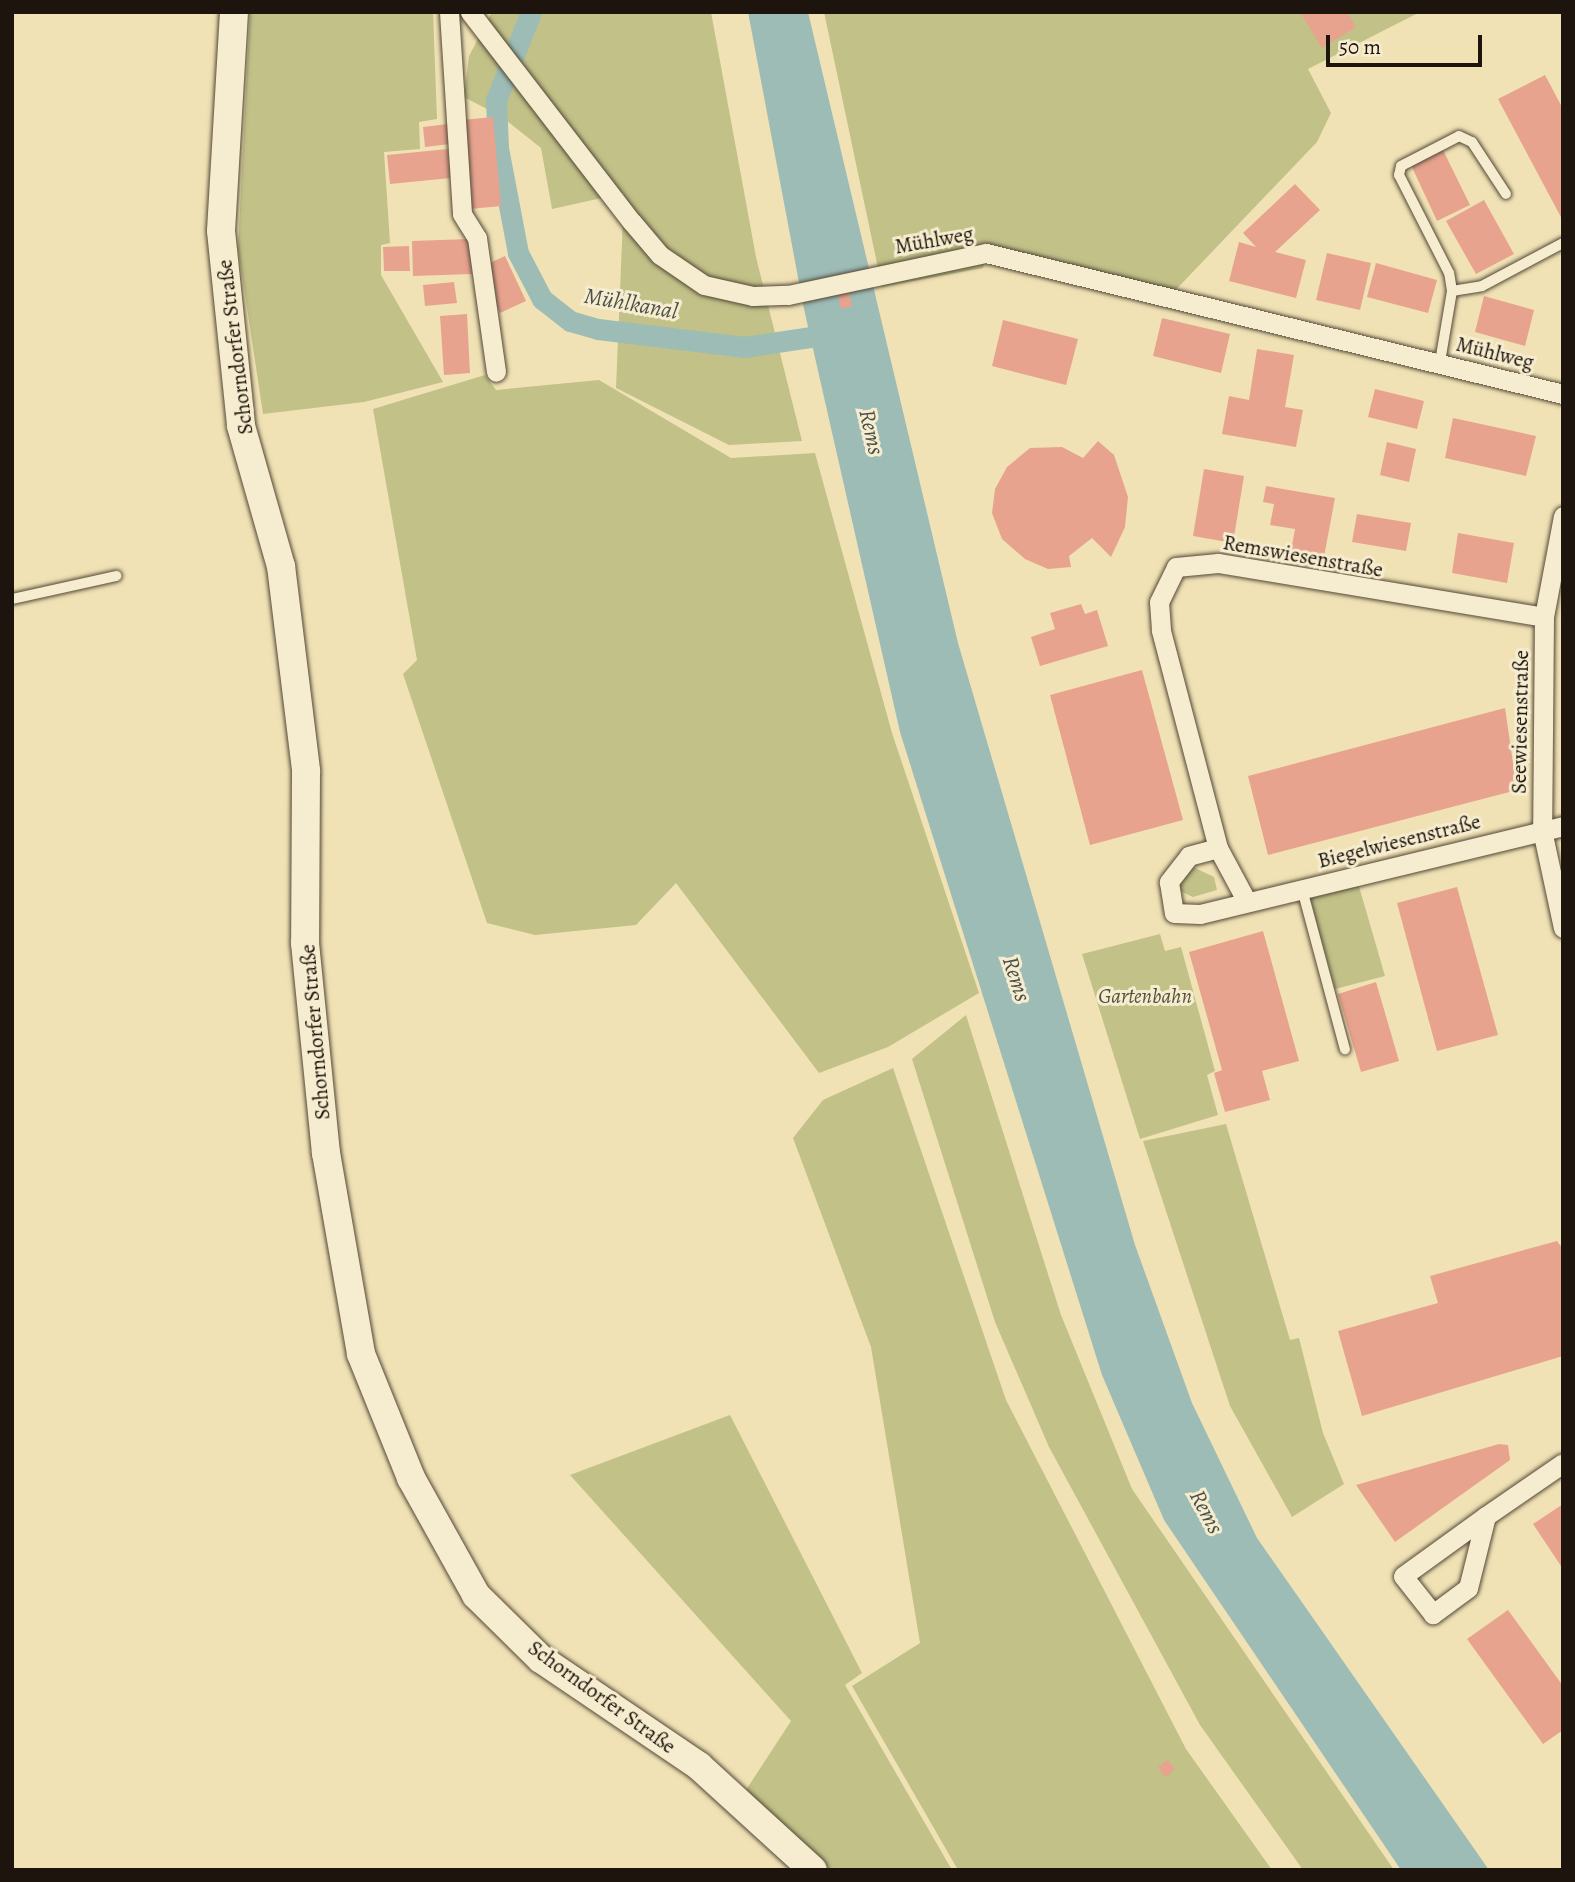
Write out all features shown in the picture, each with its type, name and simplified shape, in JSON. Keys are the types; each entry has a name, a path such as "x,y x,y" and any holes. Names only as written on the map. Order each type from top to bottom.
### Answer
{"main road":[{"name":"Schorndorfer Straße","path":"234,12 224,257 241,426 281,566 306,771 305,943 326,1153 361,1354 411,1478 476,1595 541,1659 699,1766 813,1870"}],"street":[{"path":"449,12 461,214 477,239 496,372"},
{"name":"Mühlweg","path":"470,12 632,222 680,272 740,294 799,292 986,253 1563,394"},
{"name":"Seewiesenstraße","path":"1563,516 1544,617 1542,830 1563,928"},
{"name":"Remswiesenstraße","path":"1218,848 1161,630 1159,602 1176,568 1218,563 1544,617"},
{"name":"Biegelwiesenstraße","path":"1218,848 1174,868 1168,895 1174,913 1247,902 1563,825"},
{"path":"1218,848 1247,902"},
{"path":"1486,1516 1468,1588 1433,1614 1404,1576 1486,1516 1563,1463"}],"lane":[{"path":"1440,362 1452,291 1399,175 1401,166 1459,136 1472,142 1506,194"},
{"path":"1452,291 1482,286 1563,243"},
{"path":"12,599 116,576"},
{"path":"1302,888 1345,1049"}],"green space":[{"path":"250,12 433,12 437,119 419,122 420,149 384,152 390,243 381,245 381,275 443,382 364,402 263,414 238,248"},
{"path":"492,12 711,12 756,257 802,441 729,445 616,388 624,193 552,209 541,148 502,117 464,97 469,56"},
{"path":"824,12 1420,12 1308,69 1331,113 1317,142 1167,299 985,261 983,268 882,287"},
{"path":"485,375 496,390 599,380 731,458 815,453 892,733 979,993 888,1047 819,1073 676,883 636,925 535,935 487,923 403,674 417,660 373,409"},
{"path":"1193,867 1214,877 1217,890 1193,897 1180,891 1178,877"},
{"path":"1358,883 1385,976 1335,989 1309,895"},
{"name":"Gartenbahn","path":"1160,934 1165,951 1181,947 1215,1071 1207,1075 1218,1115 1140,1139 1082,954"},
{"path":"966,1015 1061,1315 1132,1489 1394,1870 1303,1870 1200,1725 1049,1447 995,1322 912,1059"},
{"path":"893,1068 1006,1400 1186,1749 1272,1870 958,1870 852,1686 920,1643 871,1347 793,1138 823,1100"},
{"path":"1226,1124 1290,1340 1299,1338 1323,1433 1344,1484 1292,1517 1230,1406 1143,1141"},
{"path":"730,1415 862,1673 845,1685 952,1870 813,1870 746,1790 791,1721 570,1475"}],"water":[{"name":"Rems","path":"748,12 808,12 958,643 1135,1245 1192,1403 1257,1538 1489,1870 1401,1870 1164,1520 1102,1375 900,732 804,309"}],"building":[{"path":"1300,12 1347,12 1356,27 1322,48"},
{"path":"1545,75 1563,109 1563,221 1498,99"},
{"path":"493,117 501,206 470,209 462,120"},
{"path":"448,124 450,144 425,147 423,127"},
{"path":"448,149 451,178 390,184 387,155"},
{"path":"1443,150 1470,205 1437,221 1411,165"},
{"path":"1295,184 1320,210 1275,252 1306,260 1296,298 1229,281 1239,242 1256,247 1243,233"},
{"path":"1484,200 1514,254 1476,274 1446,221"},
{"path":"470,239 472,274 413,276 412,241"},
{"path":"409,246 410,271 384,271 383,247"},
{"path":"1327,253 1371,263 1360,310 1316,300"},
{"path":"505,256 526,301 500,313 479,268"},
{"path":"1376,263 1437,280 1428,313 1367,297"},
{"path":"454,282 457,303 425,306 423,285"},
{"path":"849,293 852,306 841,309 838,295"},
{"path":"1484,296 1534,310 1525,346 1475,332"},
{"path":"467,314 470,373 444,375 440,316"},
{"path":"1162,318 1230,334 1221,373 1153,356"},
{"path":"1003,320 1078,339 1066,385 992,366"},
{"path":"1257,349 1294,355 1285,407 1303,410 1296,447 1222,434 1229,396 1249,400"},
{"path":"1375,389 1424,401 1417,429 1368,417"},
{"path":"1453,418 1536,436 1526,476 1445,458"},
{"path":"1098,441 1114,455 1128,497 1125,527 1111,557 1092,538 1069,556 1071,567 1048,569 1025,559 1002,539 992,513 995,489 1007,467 1030,448 1062,447 1083,458"},
{"path":"1387,442 1416,449 1409,482 1380,475"},
{"path":"1204,469 1244,476 1233,543 1193,536"},
{"path":"1266,486 1335,498 1324,557 1291,551 1295,529 1270,525 1274,504 1263,502"},
{"path":"1357,514 1411,523 1406,551 1352,542"},
{"path":"1458,533 1514,543 1507,583 1452,573"},
{"path":"1081,604 1085,614 1097,610 1108,646 1040,666 1031,637 1055,629 1050,613"},
{"path":"1142,670 1183,820 1090,845 1050,695"},
{"path":"1505,708 1517,790 1268,855 1248,776"},
{"path":"1457,887 1498,1035 1437,1051 1397,903"},
{"path":"1263,931 1299,1061 1262,1071 1270,1100 1225,1112 1214,1073 1222,1070 1189,952"},
{"path":"1376,982 1399,1061 1361,1072 1338,994"},
{"path":"1557,1241 1563,1249 1563,1356 1362,1416 1338,1331 1438,1303 1430,1276"},
{"path":"1499,1444 1508,1445 1510,1460 1395,1542 1356,1485"},
{"path":"1563,1504 1563,1569 1533,1524"},
{"path":"1508,1610 1563,1686 1563,1730 1543,1744 1467,1639"},
{"path":"1168,1760 1175,1770 1165,1777 1158,1767"}],"waterway":[{"name":"Mühlkanal","path":"531,12 496,100 498,148 518,253 542,299 570,321 598,329 744,347 838,333"}]}
